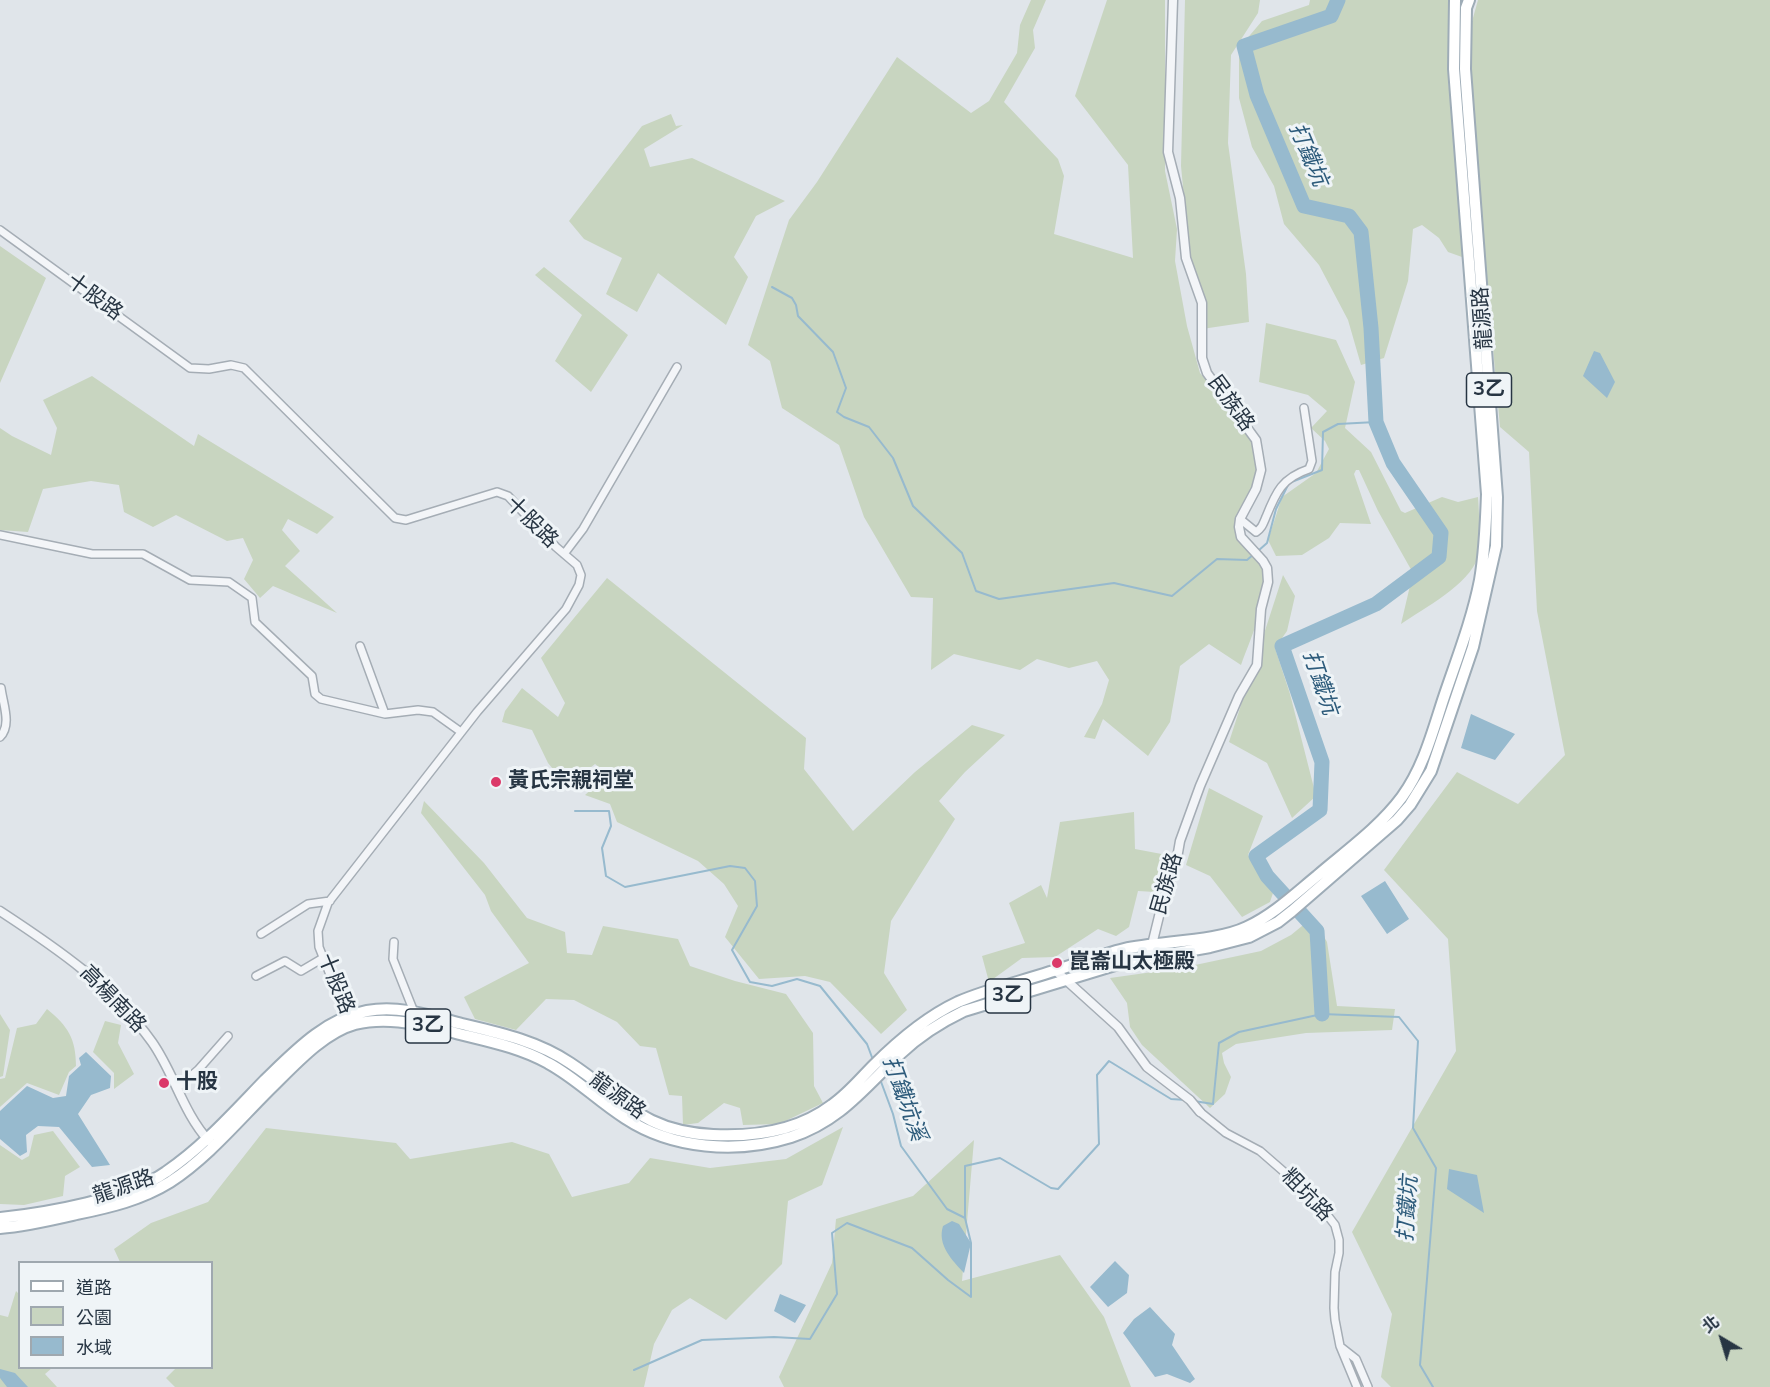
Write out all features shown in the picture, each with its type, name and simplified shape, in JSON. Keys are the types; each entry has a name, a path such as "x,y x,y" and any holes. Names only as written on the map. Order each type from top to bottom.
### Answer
{"main road":[{"name":"龍源路","path":"1299,898 1389,814 1411,783 1422,763 1479,584 1486,537 1487,494 1454,69 1455,0"},
{"name":"龍源路","path":"1299,898 1397,820 1410,805 1431,771 1473,647 1496,546 1497,497 1465,69 1466,9 1469,0"},
{"name":"3乙","path":"0,1228 36,1223 130,1201 170,1182 210,1142 312,1049 349,1021 381,1020 413,1023 519,1050 559,1069 612,1110 640,1128 657,1135 695,1144 740,1145 789,1137 814,1128 835,1116 876,1070 943,1021 988,1002 1125,962 1210,947 1249,937 1278,922 1288,907 1299,898"},
{"name":"龍源路","path":"349,1021 380,1009 414,1012 509,1035 541,1047 573,1065 645,1119 660,1125 696,1134 740,1136 761,1134 786,1129 830,1107 876,1070 914,1029 937,1013 960,1002 1101,955 1246,928 1288,907"},
{"name":"龍源路","path":"0,1218 34,1213 128,1192 165,1173 210,1142"}],"street":[{"name":"民族路","path":"1149,957 1176,864 1180,841 1200,786 1239,696 1257,665 1261,609 1268,582 1267,568 1241,537 1239,527 1240,519 1256,489 1261,470 1256,441 1207,373 1202,358 1202,303 1186,258 1180,198 1168,152 1173,0"},
{"name":"十股路","path":"0,230 190,368 209,369 231,364 244,368 395,518 406,520 497,492 508,496 577,565 581,575 566,609 461,732 330,901 322,916 318,930 319,947 349,1021"},
{"path":"564,554 583,529 677,367"},
{"path":"1240,519 1256,532 1261,529 1275,495 1286,480 1295,473 1309,469 1312,461 1305,408"},
{"path":"0,535 92,554 143,554 190,580 229,582 252,598 255,622 312,676 315,694 321,699 385,714 418,710 433,712 461,732"},
{"path":"360,646 385,714"},
{"path":"0,737 6,732 7,722 1,688"},
{"path":"261,934 308,904 330,901"},
{"name":"高楊南路","path":"0,911 79,965 128,1011 153,1044 198,1127 210,1142"},
{"path":"0,920 10,918"},
{"path":"394,942 393,959 414,1012"},
{"path":"256,976 285,961 302,971 323,958"},
{"path":"1056,971 1118,1027 1147,1067 1190,1100 1200,1112"},
{"path":"177,1088 198,1070 228,1036"},
{"name":"粗坑路","path":"1200,1112 1226,1133 1260,1151 1314,1198 1335,1225 1339,1240 1339,1253 1335,1272 1334,1308 1340,1346 1357,1387"},
{"path":"1340,1346 1356,1359 1368,1387"}],"green space":[{"path":"1031,0 1046,0 1033,30 1035,48 1004,102 1058,159 1064,176 1054,234 1133,258 1128,165 1075,96 1107,0 1165,0 1165,171 1177,229 1175,261 1187,326 1200,373 1232,410 1251,439 1258,469 1238,528 1261,558 1265,569 1265,583 1260,612 1241,665 1209,644 1180,666 1170,722 1148,756 1103,719 1095,739 1084,737 1102,704 1109,680 1097,661 1069,668 1037,659 1020,670 954,654 931,670 933,598 911,597 864,517 839,445 782,408 770,361 748,345 789,220 817,182 897,57 971,113 989,101 1017,53 1020,25"},
{"path":"1185,0 1260,0 1258,13 1231,55 1228,143 1246,274 1249,322 1202,329 1189,250 1181,166"},
{"path":"1310,0 1452,0 1448,80 1460,183 1462,257 1448,252 1439,238 1422,225 1413,229 1408,281 1384,358 1361,365 1348,320 1319,265 1284,224 1274,186 1252,147 1239,98 1239,48 1262,21 1309,5"},
{"path":"1478,0 1770,0 1770,1387 1391,1387 1381,1377 1392,1314 1352,1232 1456,1051 1448,939 1384,870 1457,772 1518,804 1565,755 1537,611 1529,452 1500,427 1466,43"},
{"path":"671,114 676,126 683,125 644,149 650,167 692,158 785,201 756,216 734,257 748,277 726,325 658,273 637,312 606,294 622,258 584,239 569,221 642,126"},
{"path":"0,246 46,278 0,383"},
{"path":"544,267 628,335 591,392 555,361 582,315 535,275"},
{"path":"1266,323 1336,340 1355,382 1345,428 1371,452 1401,511 1405,513 1442,497 1458,502 1478,497 1479,545 1478,557 1473,567 1445,595 1401,624 1413,573 1378,511 1359,470 1356,470 1354,474 1371,524 1340,523 1329,538 1302,555 1276,556 1268,540 1282,497 1316,473 1329,449 1325,441 1311,428 1327,411 1308,395 1259,382"},
{"path":"92,376 194,446 198,434 334,517 317,534 288,519 282,530 300,551 285,566 337,613 273,586 260,598 244,579 253,560 243,538 227,541 176,515 153,527 124,512 119,485 91,481 43,489 28,532 0,530 0,428 51,455 57,428 43,400"},
{"path":"1283,575 1295,596 1287,631 1275,648 1290,694 1316,796 1292,818 1267,763 1229,742"},
{"path":"607,578 806,738 804,769 853,831 915,772 972,725 1005,735 965,772 939,801 955,819 891,921 884,973 907,1010 881,1034 830,982 805,976 759,979 725,937 738,906 724,884 698,861 617,822 610,804 585,795 608,774 595,764 567,786 548,763 532,730 502,722 505,711 522,688 558,717 565,703 541,658"},
{"path":"1209,788 1263,816 1248,855 1273,893 1270,902 1242,917 1210,876 1186,865"},
{"path":"424,801 484,863 527,918 565,932 567,953 592,955 603,926 678,939 690,966 786,994 813,1033 814,1086 823,1103 779,1124 743,1125 740,1108 724,1103 698,1123 683,1125 682,1096 669,1095 656,1048 640,1046 617,1022 574,1000 546,999 516,1030 475,1019 464,997 529,963 491,911 485,895 421,813"},
{"path":"1134,812 1135,849 1167,855 1155,892 1138,891 1129,927 1116,936 1098,929 1055,957 1022,958 989,982 982,956 1025,943 1009,903 1041,885 1047,898 1060,822"},
{"path":"1313,917 1327,942 1337,1006 1395,1009 1392,1030 1306,1033 1236,1044 1222,1053 1231,1077 1225,1094 1210,1108 1142,1045 1130,1027 1127,1003 1110,978 1181,968 1261,951 1291,935"},
{"path":"47,1009 60,1021 69,1034 76,1056 76,1066 69,1072 59,1095 27,1083 0,1107 0,1079 5,1078 17,1028 36,1024"},
{"path":"0,1014 10,1030 3,1076 0,1077"},
{"path":"105,1021 121,1025 118,1043 134,1074 114,1089 114,1073 93,1052"},
{"path":"843,1127 822,1185 788,1201 782,1264 726,1320 690,1298 672,1310 654,1344 644,1387 175,1387 166,1378 175,1369 213,1369 213,1261 120,1261 114,1249 151,1223 208,1202 266,1128 396,1143 410,1159 512,1142 549,1154 572,1197 629,1183 650,1158 710,1168 786,1159"},
{"path":"53,1131 80,1167 65,1176 63,1196 24,1205 0,1204 0,1145 22,1160 29,1156 34,1135"},
{"path":"974,1140 962,1281 1060,1255 1104,1317 1131,1387 784,1387 779,1377 832,1263 836,1219 913,1196"},
{"path":"16,1291 18,1293 18,1369 51,1369 45,1374 57,1387 0,1387 0,1315 8,1317"}],"water":[{"path":"1594,351 1600,353 1615,382 1607,398 1583,376"},
{"path":"1471,714 1515,734 1495,760 1461,748"},
{"path":"1385,881 1409,919 1387,934 1361,896"},
{"path":"86,1052 111,1076 110,1088 91,1095 78,1114 110,1165 92,1167 59,1127 38,1126 26,1135 27,1152 20,1156 0,1139 0,1111 27,1086 53,1098 66,1096 69,1076 81,1065 79,1058"},
{"path":"1449,1169 1477,1175 1484,1213 1447,1189"},
{"path":"952,1221 959,1224 971,1243 964,1273 947,1252 942,1240 943,1226"},
{"path":"1115,1261 1129,1275 1127,1293 1108,1307 1090,1287"},
{"path":"780,1294 806,1305 795,1323 774,1311"},
{"path":"1150,1307 1175,1334 1172,1345 1195,1379 1190,1383 1167,1374 1155,1377 1123,1333 1134,1319"},
{"path":"0,1369 15,1373 28,1387 7,1387 0,1378"}],"waterway":[{"name":"打鐵坑","path":"1322,1014 1317,931 1267,876 1256,856 1320,810 1322,762 1282,646 1376,604 1439,557 1441,533 1393,463 1376,422 1371,328 1361,232 1349,216 1304,206 1257,95 1244,46 1331,16 1338,0"},
{"path":"772,287 792,298 798,316 833,352 846,388 837,412 869,427 893,458 913,506 962,553 976,591 999,599 1114,583 1172,596 1217,559 1247,560 1254,554"},
{"path":"1258,551 1267,543 1276,509 1289,483 1322,470 1323,432 1338,424 1376,422"},
{"name":"打鐵坑溪","path":"575,811 609,811 611,826 602,848 606,876 625,887 730,866 745,868 755,881 757,906 732,950 750,982 772,986 797,979 820,986 867,1044 873,1060"},
{"name":"打鐵坑","path":"1194,1101 1213,1104 1219,1043 1239,1032 1322,1014 1399,1017 1418,1041 1413,1128 1436,1168 1420,1365 1433,1387"},
{"name":"打鐵坑溪","path":"880,1079 893,1114 901,1146 947,1209 965,1218 965,1166 1000,1158 1051,1188 1058,1189 1099,1144 1097,1075 1109,1061 1171,1099 1186,1100"},
{"path":"634,1370 702,1340 774,1337 810,1339 837,1294 832,1233 847,1223 912,1248 971,1297 971,1243 965,1218"}],"place":[{"name":"黃氏宗親祠堂","path":"496,782"},
{"name":"崑崙山太極殿","path":"1057,963"},
{"name":"十股","path":"164,1083"}]}
